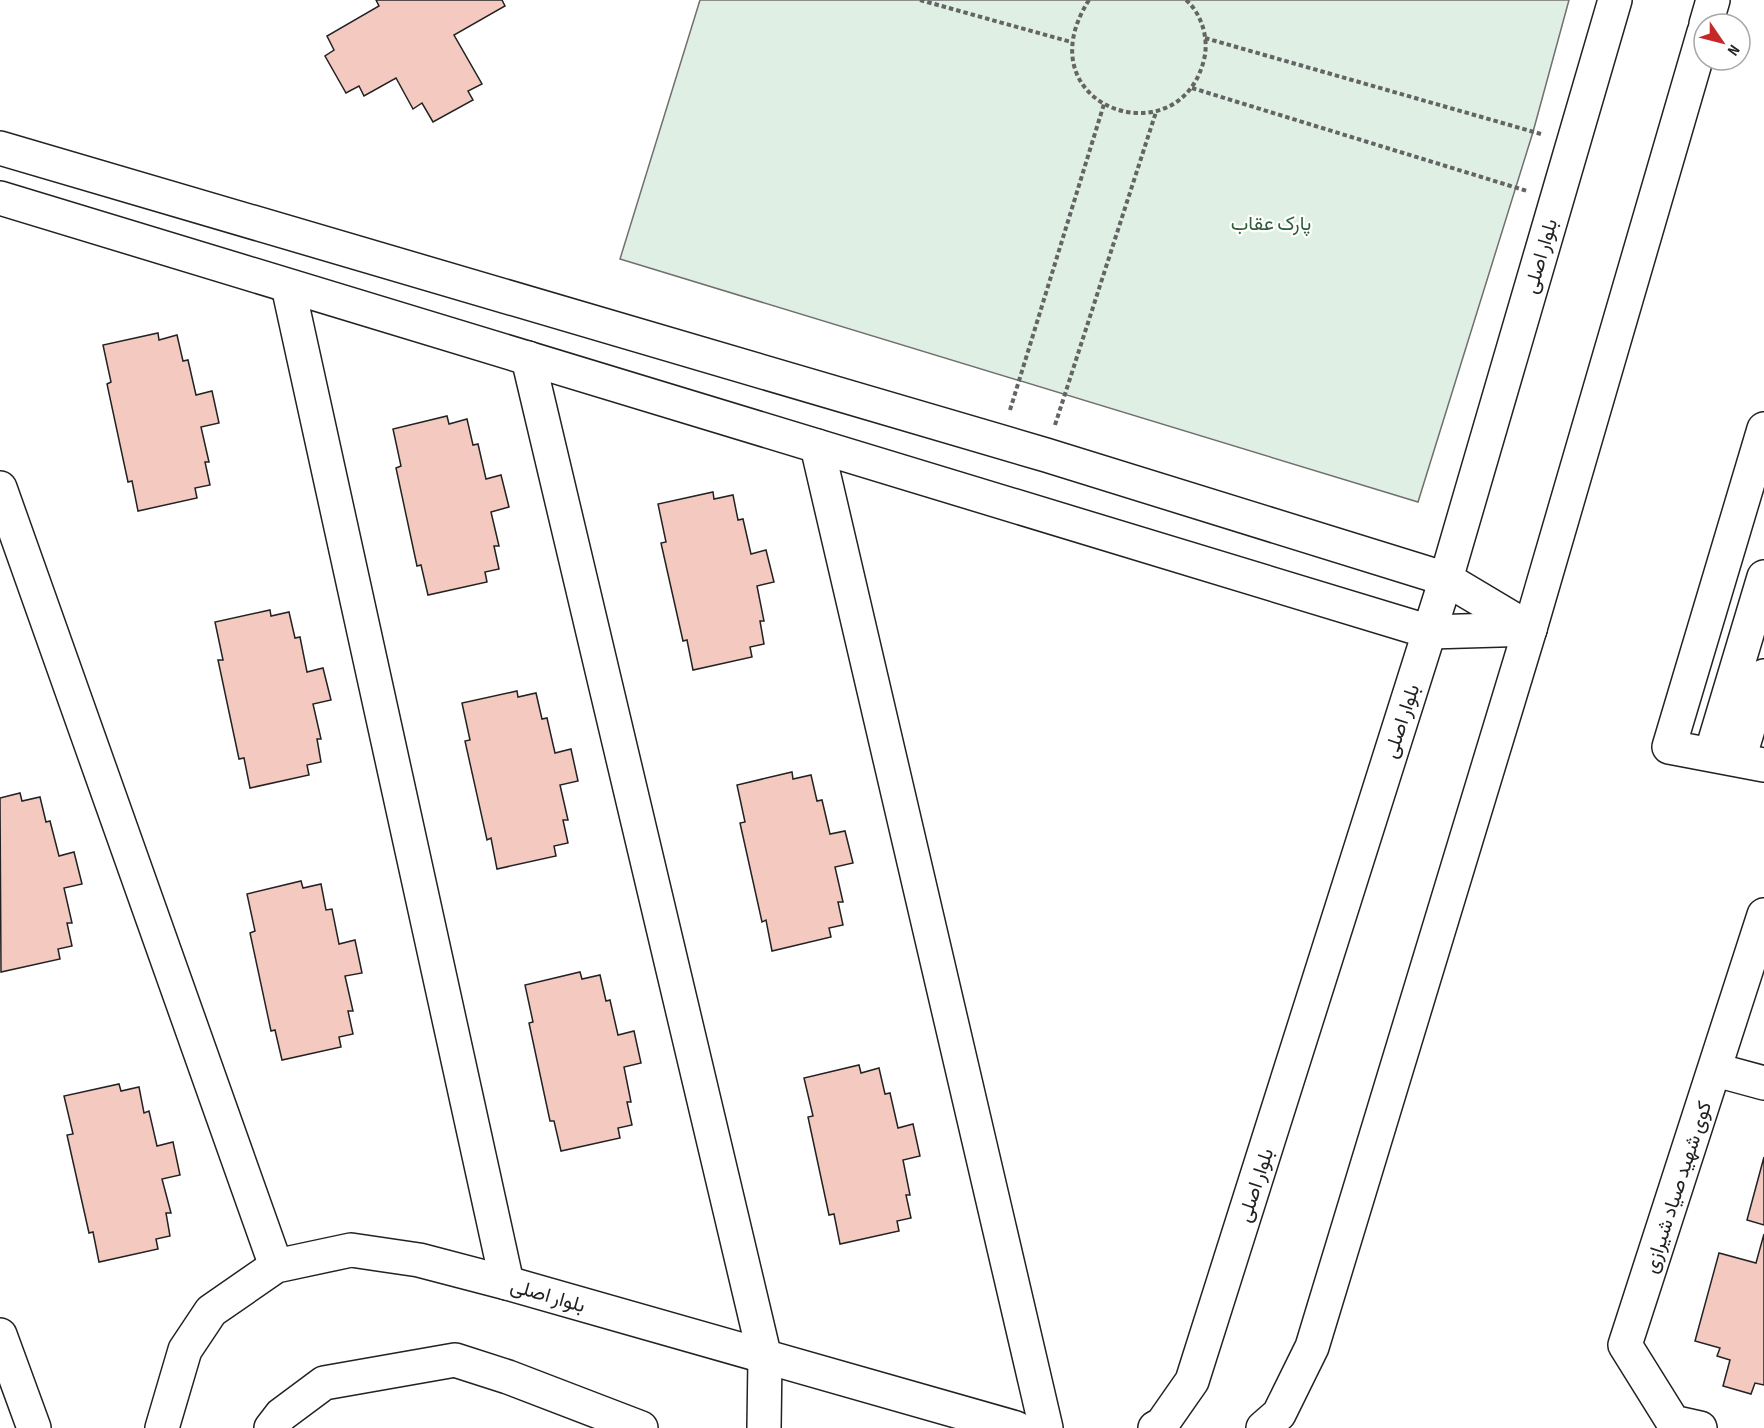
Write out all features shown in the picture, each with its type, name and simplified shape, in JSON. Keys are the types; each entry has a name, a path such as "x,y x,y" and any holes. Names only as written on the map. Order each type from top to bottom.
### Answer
{"street":[{"name":"بلوار اصلی","path":"1155,1428 1162,1424 1192,1381 1430,632 1615,0"},
{"path":"1263,1428 1279,1414 1312,1347 1530,629 1692,72"},
{"path":"0,148 1046,455 1446,579 1530,629"},
{"path":"0,198 1430,632 1530,629"},
{"path":"288,286 507,1283"},
{"path":"528,358 765,1358 764,1428"},
{"path":"1738,759 1669,747 1764,429"},
{"path":"817,446 1046,1428"},
{"path":"0,488 276,1266"},
{"path":"1738,759 1764,577"},
{"path":"1738,759 1764,676"},
{"name":"کوی شهید صیاد شیرازی","path":"1700,1428 1673,1422 1625,1345 1716,1070 1764,915"},
{"path":"1716,1070 1764,1083"},
{"name":"بلوار اصلی","path":"162,1428 185,1350 211,1311 276,1266 351,1250 419,1260 507,1283 1016,1428"},
{"path":"0,1335 34,1428"},
{"path":"271,1428 281,1415 324,1383 455,1360 508,1377 642,1428"}],"path":[{"path":"920,0 1071,42"},
{"path":"1089,0 1077,20 1071,42 1072,63 1081,83 1104,104 1114,110 1135,114 1156,112 1176,102 1192,88 1202,69 1206,48 1203,26 1192,5 1186,0"},
{"path":"1204,38 1573,142"},
{"path":"1192,88 1556,200"},
{"path":"1000,442 1104,104"},
{"path":"1046,455 1156,112"}],"green space":[{"name":"پارک عقاب","path":"700,0 1569,0 1533,132 1418,502 620,259"}],"building":[{"path":"376,0 502,0 505,6 454,35 482,84 468,91 473,100 433,122 422,103 413,109 396,78 364,96 359,86 346,93 325,56 334,50 327,36 379,6"},
{"path":"158,333 159,340 177,335 183,361 188,360 196,395 212,391 219,423 201,427 209,462 205,462 210,485 195,488 197,498 138,511 132,481 128,482 107,384 111,382 103,345"},
{"path":"447,416 449,424 467,419 473,445 478,444 486,479 501,475 509,507 491,512 499,546 494,546 499,569 485,572 487,582 428,595 421,565 417,566 396,468 401,466 393,429"},
{"path":"713,492 714,499 733,495 738,520 743,519 751,554 766,550 774,582 757,586 764,621 760,621 764,644 750,647 752,657 693,670 687,640 683,641 661,543 666,542 658,504"},
{"path":"270,610 271,616 289,612 295,638 300,637 307,672 323,668 331,700 313,704 321,739 317,739 321,762 307,765 309,775 250,788 244,758 239,759 218,660 223,660 215,622"},
{"path":"517,691 518,697 536,693 542,719 547,718 555,753 571,749 578,781 560,785 568,820 563,820 568,843 554,846 556,856 497,869 491,838 487,840 465,741 470,740 462,703"},
{"path":"792,772 793,779 811,775 817,801 822,800 830,834 845,831 853,863 835,867 843,902 838,902 843,925 829,928 831,937 772,951 766,920 762,922 740,823 745,822 737,785"},
{"path":"20,793 22,801 40,797 46,822 50,821 59,856 74,852 82,884 64,888 72,923 67,923 72,946 58,949 60,959 1,972 0,798"},
{"path":"301,881 303,888 321,884 326,910 332,909 339,944 355,940 362,973 345,976 353,1011 348,1011 353,1034 339,1037 341,1047 282,1060 275,1030 271,1031 250,933 255,931 247,894"},
{"path":"580,972 582,979 600,975 606,1001 610,1000 618,1035 634,1031 641,1063 624,1067 631,1102 627,1102 632,1125 618,1128 620,1138 561,1151 554,1121 550,1121 529,1023 533,1022 525,985"},
{"path":"859,1065 861,1073 879,1068 885,1094 890,1093 898,1128 913,1124 920,1156 903,1160 910,1195 906,1195 911,1218 897,1221 899,1231 840,1244 834,1214 829,1215 808,1117 813,1116 804,1078"},
{"path":"119,1084 121,1091 139,1087 144,1113 149,1111 157,1146 173,1142 180,1175 162,1179 171,1213 166,1213 170,1236 156,1239 158,1249 99,1262 93,1232 89,1233 67,1135 73,1134 64,1096"},
{"path":"1764,1157 1764,1225 1747,1220"},
{"path":"1764,1234 1764,1385 1755,1383 1751,1394 1723,1386 1730,1360 1717,1356 1720,1348 1695,1341 1719,1253 1756,1263"}]}
